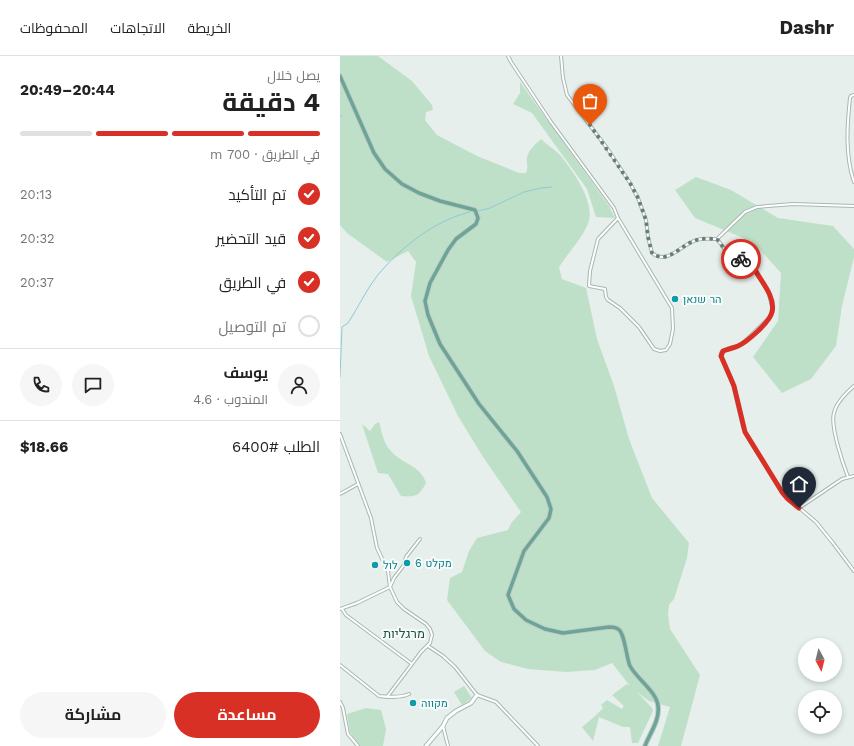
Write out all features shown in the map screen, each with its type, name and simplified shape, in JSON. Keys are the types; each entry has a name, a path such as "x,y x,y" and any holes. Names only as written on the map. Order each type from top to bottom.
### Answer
{"main road":[{"path":"340,76 374,153 385,170 402,184 419,193 440,201 475,210 478,218 476,224 456,239 448,250 430,282 425,300 428,315 440,344 479,404 517,451 546,497 551,509 549,518 524,551 508,595 514,609 526,620 545,629 563,633 609,627 617,628 622,632 626,654 630,665 636,675 654,696 658,704 658,716 645,746"}],"street":[{"path":"508,56 551,122 614,208 618,218 672,308 673,329 670,344 666,350 660,351 654,349 639,326 620,308 608,300 605,289 589,286 590,271 598,239 618,218"},
{"path":"561,56 563,78 567,95 630,183 638,198 646,220 652,253 661,258 678,251 689,243 698,240 717,239 745,212 757,207 793,204 854,206"},
{"path":"854,95 850,98 847,149 854,182"},
{"path":"717,239 729,255 743,259 751,265 768,291 772,302 773,310 769,318 745,341 737,346 723,351 721,356 734,386 745,432 782,492 788,499 816,522 854,571"},
{"path":"848,477 838,444 833,416 838,404 854,386"},
{"path":"340,434 371,518 377,548 388,570 390,587 397,602 404,609 426,624 430,628 432,635 428,646 386,697"},
{"path":"799,508 842,479 854,476"},
{"path":"340,494 358,484"},
{"path":"412,664 346,615 341,609 390,587 394,578 404,565 406,557 420,539"},
{"path":"428,646 443,656 455,667 477,695 496,702 538,746"},
{"path":"340,665 379,696 403,696 409,694"},
{"path":"426,746 443,726 447,718 470,703 477,695"},
{"path":"340,702 343,708 348,734 358,746"},
{"path":"443,726 448,746"}],"green space":[{"path":"340,56 378,56 412,81 432,105 433,110 426,112 425,120 437,135 477,156 519,173 526,173 528,154 541,139 560,155 577,179 587,199 590,218 581,237 559,267 562,279 586,288 597,339 614,386 629,439 652,498 689,543 687,558 674,599 669,605 668,615 670,629 700,675 681,746 658,746 670,707 649,701 637,692 653,711 638,743 632,743 630,727 623,727 599,717 593,741 582,727 603,708 601,705 607,700 622,709 624,706 612,695 627,684 630,686 612,663 595,670 566,672 528,669 501,662 485,651 447,600 450,578 462,572 469,551 477,538 508,530 512,522 521,512 483,457 458,416 429,356 411,296 416,262 408,251 387,262 347,233 340,225"},
{"path":"520,82 609,206 615,218 596,217 587,189 532,113 513,104 520,93"},
{"path":"696,177 731,190 778,218 833,226 854,249 854,257 842,306 836,346 811,379 782,393 753,357 778,321 781,273 753,242 695,218 675,190"},
{"path":"379,422 384,440 390,450 394,455 420,472 426,483 421,491 414,496 401,496 388,474 378,473 362,424 370,431 375,424"},
{"path":"464,686 472,698 462,705 454,692"},
{"path":"366,708 381,710 386,729 383,746 360,746 350,732 347,714"}],"waterway":[{"path":"478,211 490,208 524,192 552,187"},
{"path":"340,377 342,327 348,323 377,276 397,254 421,235 446,220 474,211"}],"way so far":[{"path":"590,125 630,183 638,198 646,220 650,251 652,253 661,258 666,257 689,243 698,240 717,239 726,253 741,259"}],"place":[{"name":"הר שנאן","path":"675,299"},
{"name":"מקלט 6","path":"407,563"},
{"name":"לול","path":"375,565"},
{"name":"מקווה","path":"413,703"}],"district":[{"name":"מרגליות","path":"404,633"}],"route":[{"path":"741,259 747,261 758,274 768,291 773,310 769,318 745,341 737,346 723,351 721,356 734,386 741,420 748,438 784,495 799,508"}]}
